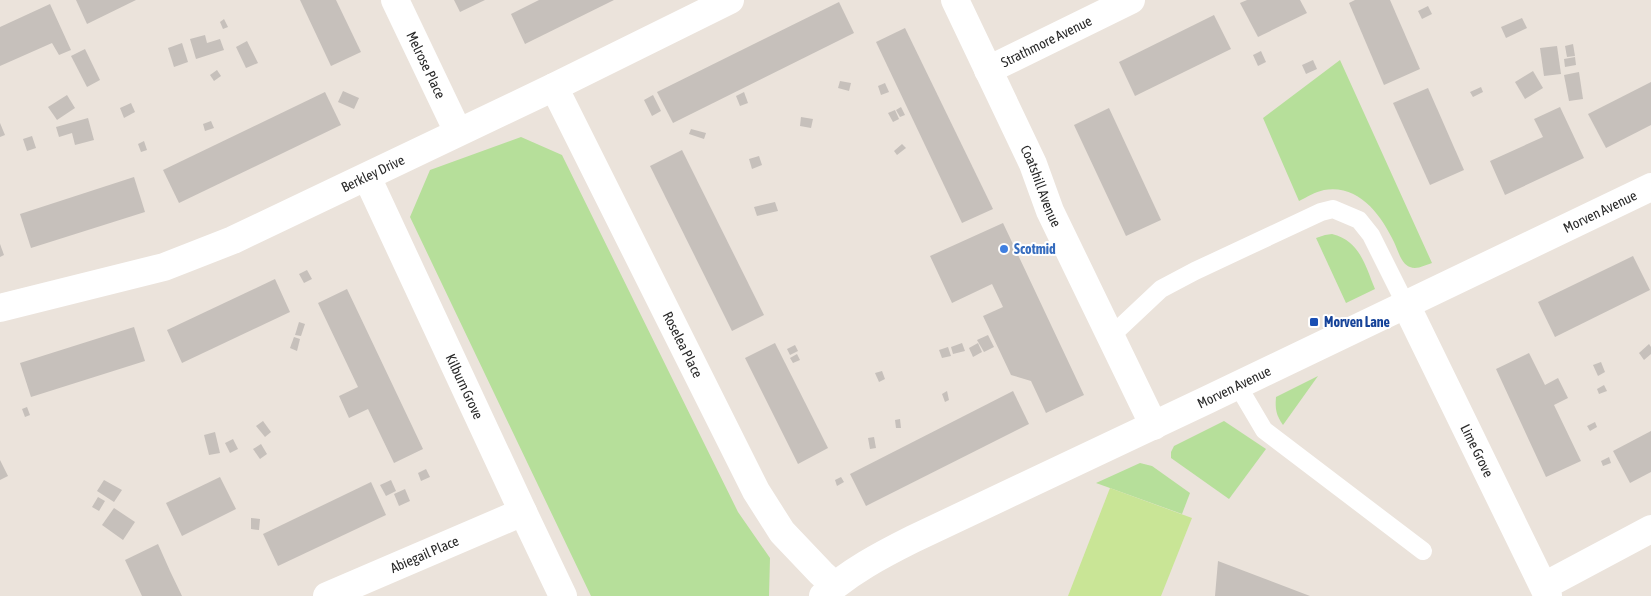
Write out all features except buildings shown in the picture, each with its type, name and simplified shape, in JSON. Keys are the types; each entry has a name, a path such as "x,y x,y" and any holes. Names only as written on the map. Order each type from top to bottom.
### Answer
{"street":[{"name":"Melrose Place","path":"395,0 458,132"},
{"name":"Berkley Drive","path":"0,308 164,266 233,240 554,87 730,0"},
{"name":"Coatshill Avenue","path":"955,0 1033,164 1050,211 1154,426"},
{"name":"Strathmore Avenue","path":"988,70 1131,0"},
{"name":"Roselea Place","path":"554,87 756,491 782,532 820,573 829,591"},
{"name":"Kilburn Grove","path":"367,177 522,512 563,596"},
{"name":"Morven Avenue","path":"829,591 878,557 913,539 1238,386 1651,187"},
{"name":"Lime Grove","path":"1406,305 1546,591"},
{"name":"Abiegail Place","path":"327,596 522,512"},
{"path":"1546,591 1651,529"}],"lane":[{"path":"1111,336 1161,289 1195,271 1313,216 1333,210 1359,220 1371,235 1406,305"},
{"path":"1238,386 1264,430 1423,550"}],"green space":[{"path":"1340,60 1432,263 1415,268 1404,263 1389,232 1375,212 1358,197 1348,192 1337,189 1324,190 1299,201 1263,118"},
{"path":"521,137 562,155 738,512 770,558 769,596 591,596 410,217 430,170"},
{"path":"1332,234 1341,237 1355,248 1364,263 1375,289 1346,303 1316,238"},
{"path":"1318,376 1283,425 1276,412 1276,397"},
{"path":"1224,421 1266,449 1229,499 1171,458 1174,446"},
{"path":"1140,463 1152,466 1190,493 1182,514 1096,483"},
{"path":"1110,488 1192,518 1161,596 1068,596"}],"place":[{"name":"Scotmid","path":"1004,249"},
{"name":"Morven Lane","path":"1314,322"}]}
